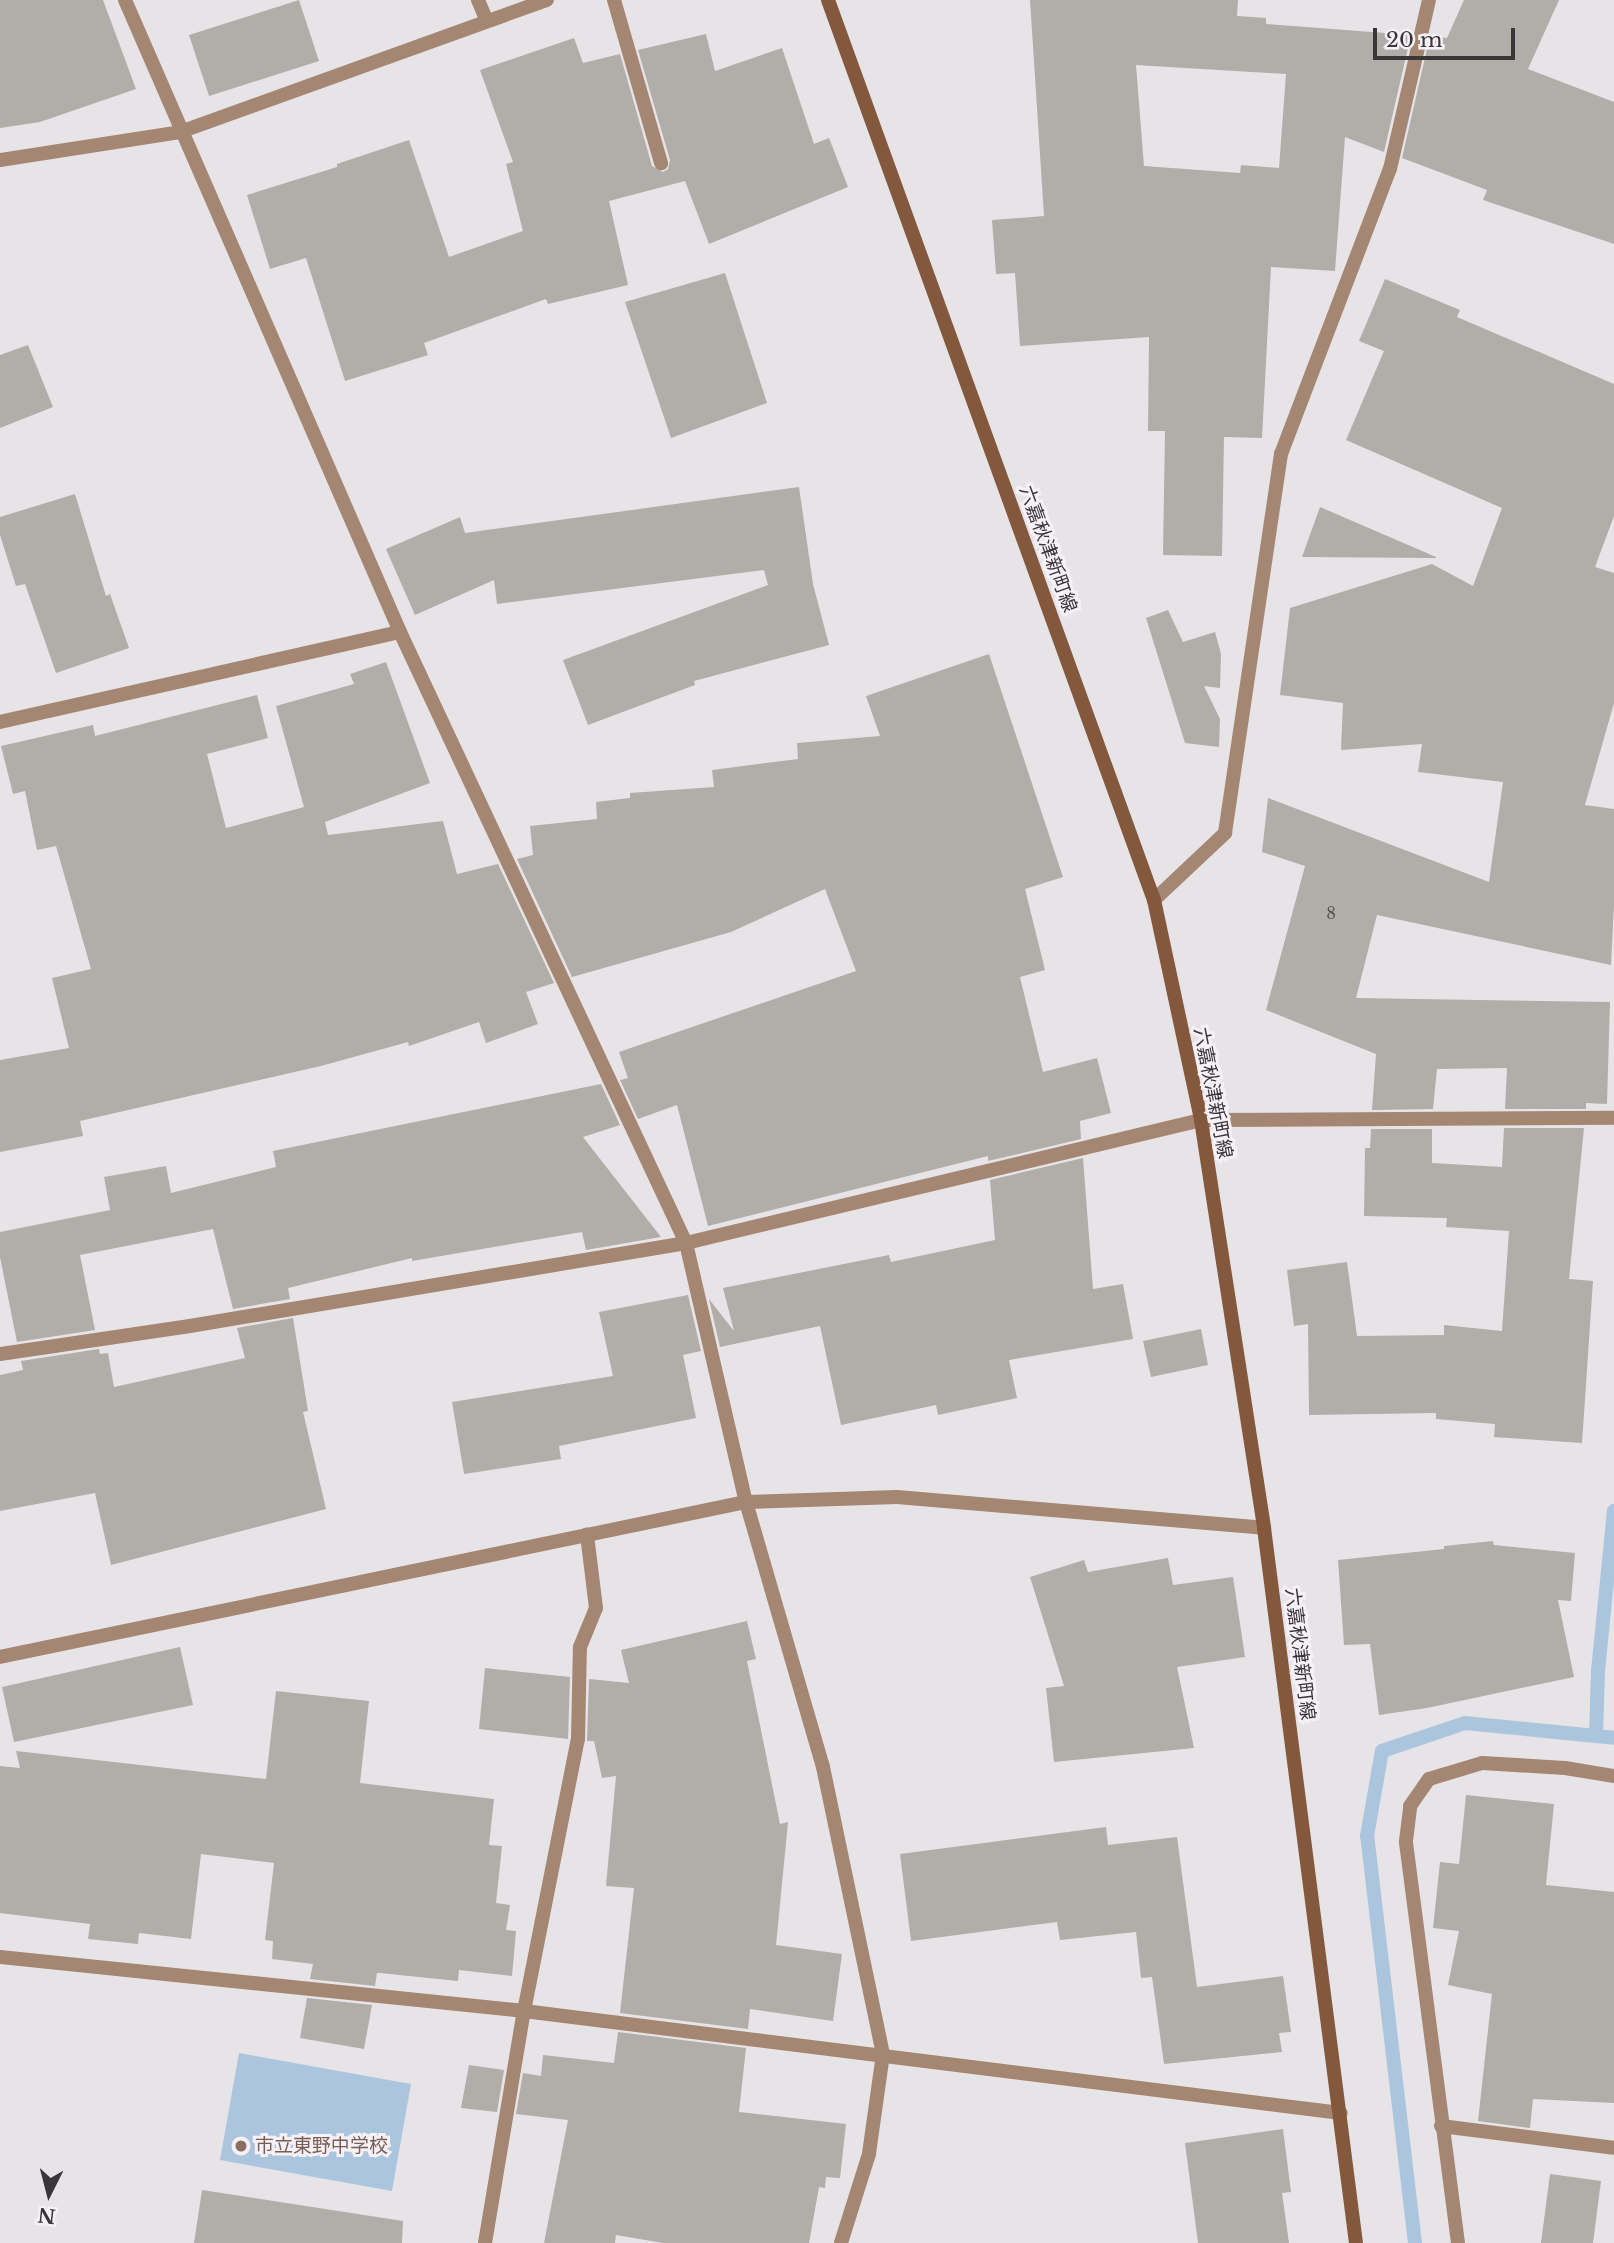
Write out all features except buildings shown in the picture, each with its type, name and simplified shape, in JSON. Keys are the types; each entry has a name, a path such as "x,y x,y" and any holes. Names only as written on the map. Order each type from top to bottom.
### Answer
{"main road":[{"name":"六嘉秋津新町線","path":"828,0 1154,900 1201,1119 1264,1528 1356,2243"}],"street":[{"path":"125,0 180,132 400,632 686,1243 746,1502 824,1767 883,2054 869,2154 841,2243"},
{"path":"478,0 487,21"},
{"path":"0,159 180,132 547,0"},
{"path":"614,0 661,163"},
{"path":"1154,900 1225,834 1281,454 1390,169 1429,0"},
{"path":"0,722 400,632"},
{"path":"0,1354 190,1326 686,1243 1201,1119 1614,1118"},
{"path":"0,1657 746,1502 897,1497 1264,1528"},
{"path":"485,2243 524,2011 578,1739 580,1647 596,1608 587,1535"},
{"path":"1458,2243 1406,1841 1410,1806 1429,1779 1482,1763 1566,1768 1614,1776"},
{"path":"0,1957 524,2011 1341,2113"},
{"path":"1441,2126 1614,2148"}],"water":[{"path":"239,2053 411,2084 392,2191 220,2160"}],"waterway":[{"path":"1596,1735 1598,1671 1614,1511"},
{"path":"1415,2243 1367,1836 1382,1751 1465,1723 1614,1738"}],"place":[{"name":"市立東野中学校","path":"241,2146"}]}
